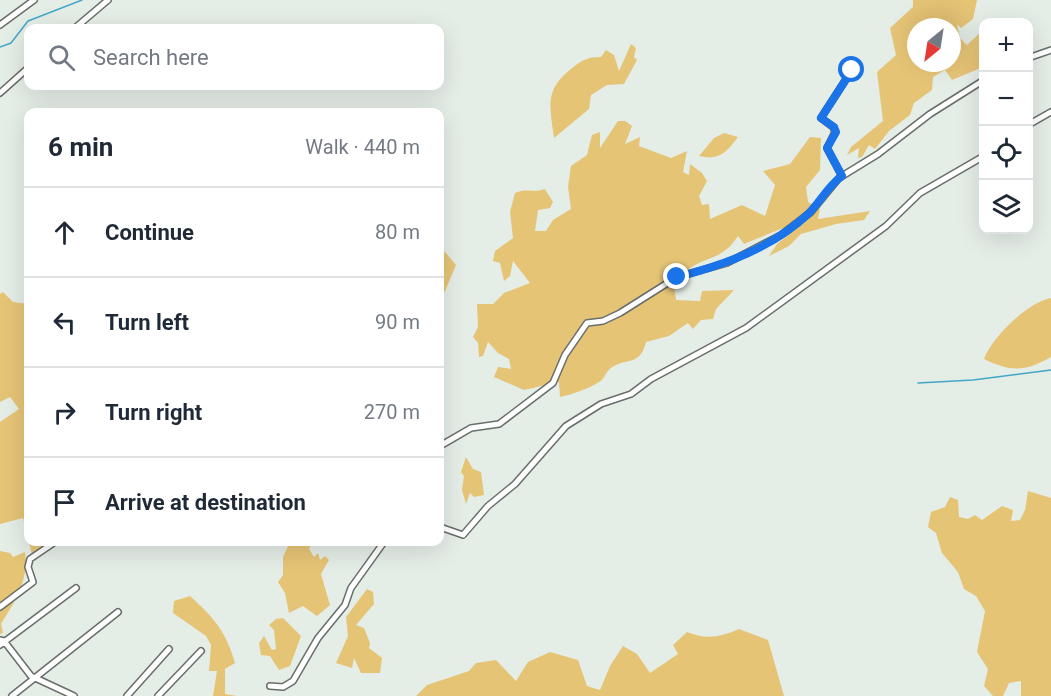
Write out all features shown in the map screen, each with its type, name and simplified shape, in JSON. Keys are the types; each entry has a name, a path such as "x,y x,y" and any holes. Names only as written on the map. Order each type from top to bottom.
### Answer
{"street":[{"path":"0,25 34,0"},
{"path":"80,24 108,0"},
{"path":"1033,57 1051,50"},
{"path":"842,176 827,148 836,132 834,127 821,118 852,70"},
{"path":"0,93 24,72"},
{"path":"444,444 471,428 499,424 553,383 565,355 587,323 603,321 620,313 677,277 727,263 781,236 810,212 842,176 878,154 930,114 979,83"},
{"path":"1033,123 1051,112"},
{"path":"444,528 463,535 488,506 523,476 566,426 601,404 631,394 651,379 746,328 886,226 920,193 979,159"},
{"path":"0,607 33,582 28,567 30,560 49,546"},
{"path":"270,686 284,687 293,681 318,638 345,605 351,588 381,546"},
{"path":"74,696 34,678 1,642 76,588"},
{"path":"12,696 118,612"},
{"path":"127,696 168,649"},
{"path":"158,696 201,651"}],"shaded area":[{"path":"913,0 977,0 973,19 961,28 961,18 907,18 907,72 942,72 933,77 932,90 914,103 910,115 889,131 875,149 869,145 862,157 858,158 859,148 847,155 851,147 883,121 877,72 896,55 890,28 913,7"},
{"path":"979,34 979,69 952,80 946,72 961,72 961,39 967,45"},
{"path":"631,44 636,48 634,57 637,60 624,84 607,85 591,95 589,109 554,138 551,100 556,84 582,61 601,57 606,50 614,55 619,71"},
{"path":"618,121 625,121 632,126 625,144 640,137 639,146 671,158 687,151 683,172 689,175 690,164 702,173 707,181 699,196 702,205 709,204 710,219 742,205 765,216 775,185 763,171 790,164 810,137 821,138 820,170 806,187 808,202 820,209 818,219 870,211 864,220 836,224 801,234 789,246 769,256 777,244 790,234 783,228 744,244 738,236 721,253 690,268 674,285 676,300 700,301 702,291 734,290 716,309 713,319 701,320 693,329 688,323 669,336 646,342 640,355 636,358 609,369 601,381 580,391 560,397 559,382 524,390 494,377 498,367 511,369 509,359 498,353 488,342 483,356 479,357 478,343 473,337 478,327 477,304 493,304 504,293 530,283 513,261 510,276 504,281 500,263 493,261 495,251 513,238 510,212 515,193 545,189 553,202 550,208 538,210 535,231 546,231 553,220 571,209 568,187 571,166 587,155 592,135 600,132 600,148"},
{"path":"724,133 738,137 726,151 712,157 699,156 714,138"},
{"path":"444,251 456,265 444,294"},
{"path":"3,292 13,302 24,303 24,522 23,518 0,524 0,422 19,409 10,397 0,402 0,294"},
{"path":"1051,298 1051,357 1025,368 1010,368 984,359 994,341 1012,322 1032,306"},
{"path":"466,457 473,469 481,472 484,495 474,497 470,493 466,504 462,490 464,476 461,472"},
{"path":"1028,491 1051,498 1051,696 1021,696 1021,681 1009,683 1003,696 993,696 984,686 988,669 977,652 985,611 976,596 964,589 958,572 942,553 936,533 928,527 931,512 945,507 950,497 958,500 959,517 968,519 975,515 982,520 1002,506 1013,510 1011,521 1020,520 1025,510"},
{"path":"30,546 43,546 40,552 32,555"},
{"path":"288,546 310,546 309,549 314,557 318,553 320,560 325,556 329,560 321,574 330,605 317,616 303,606 289,613 285,593 278,582 283,575 283,557"},
{"path":"0,551 10,553 13,557 25,552 26,562 20,590 1,624 3,633 0,634"},
{"path":"367,589 373,592 374,604 356,625 364,628 370,643 369,648 382,658 380,673 361,673 354,658 352,668 336,663 348,636 346,617"},
{"path":"190,596 212,618 228,642 235,663 225,669 225,694 237,696 213,696 217,671 209,671 211,645 206,636 173,613 174,601"},
{"path":"283,618 301,636 290,666 279,670 270,656 261,655 259,643 264,636 272,650 276,649 274,630 269,625 276,619"},
{"path":"739,629 768,640 784,696 416,696 427,685 469,671 476,663 496,660 516,681 528,662 550,652 578,660 587,686 600,690 610,666 623,646 637,654 650,673 678,654 673,645 687,632 701,636 713,636"}],"waterway":[{"path":"26,24 28,21 82,0"},
{"path":"0,47 11,43 24,26"},
{"path":"918,383 973,380 1051,370"}],"route":[{"path":"677,277 710,270 781,236 800,222 842,176 827,148 836,132 834,127 821,118 852,70"}]}
